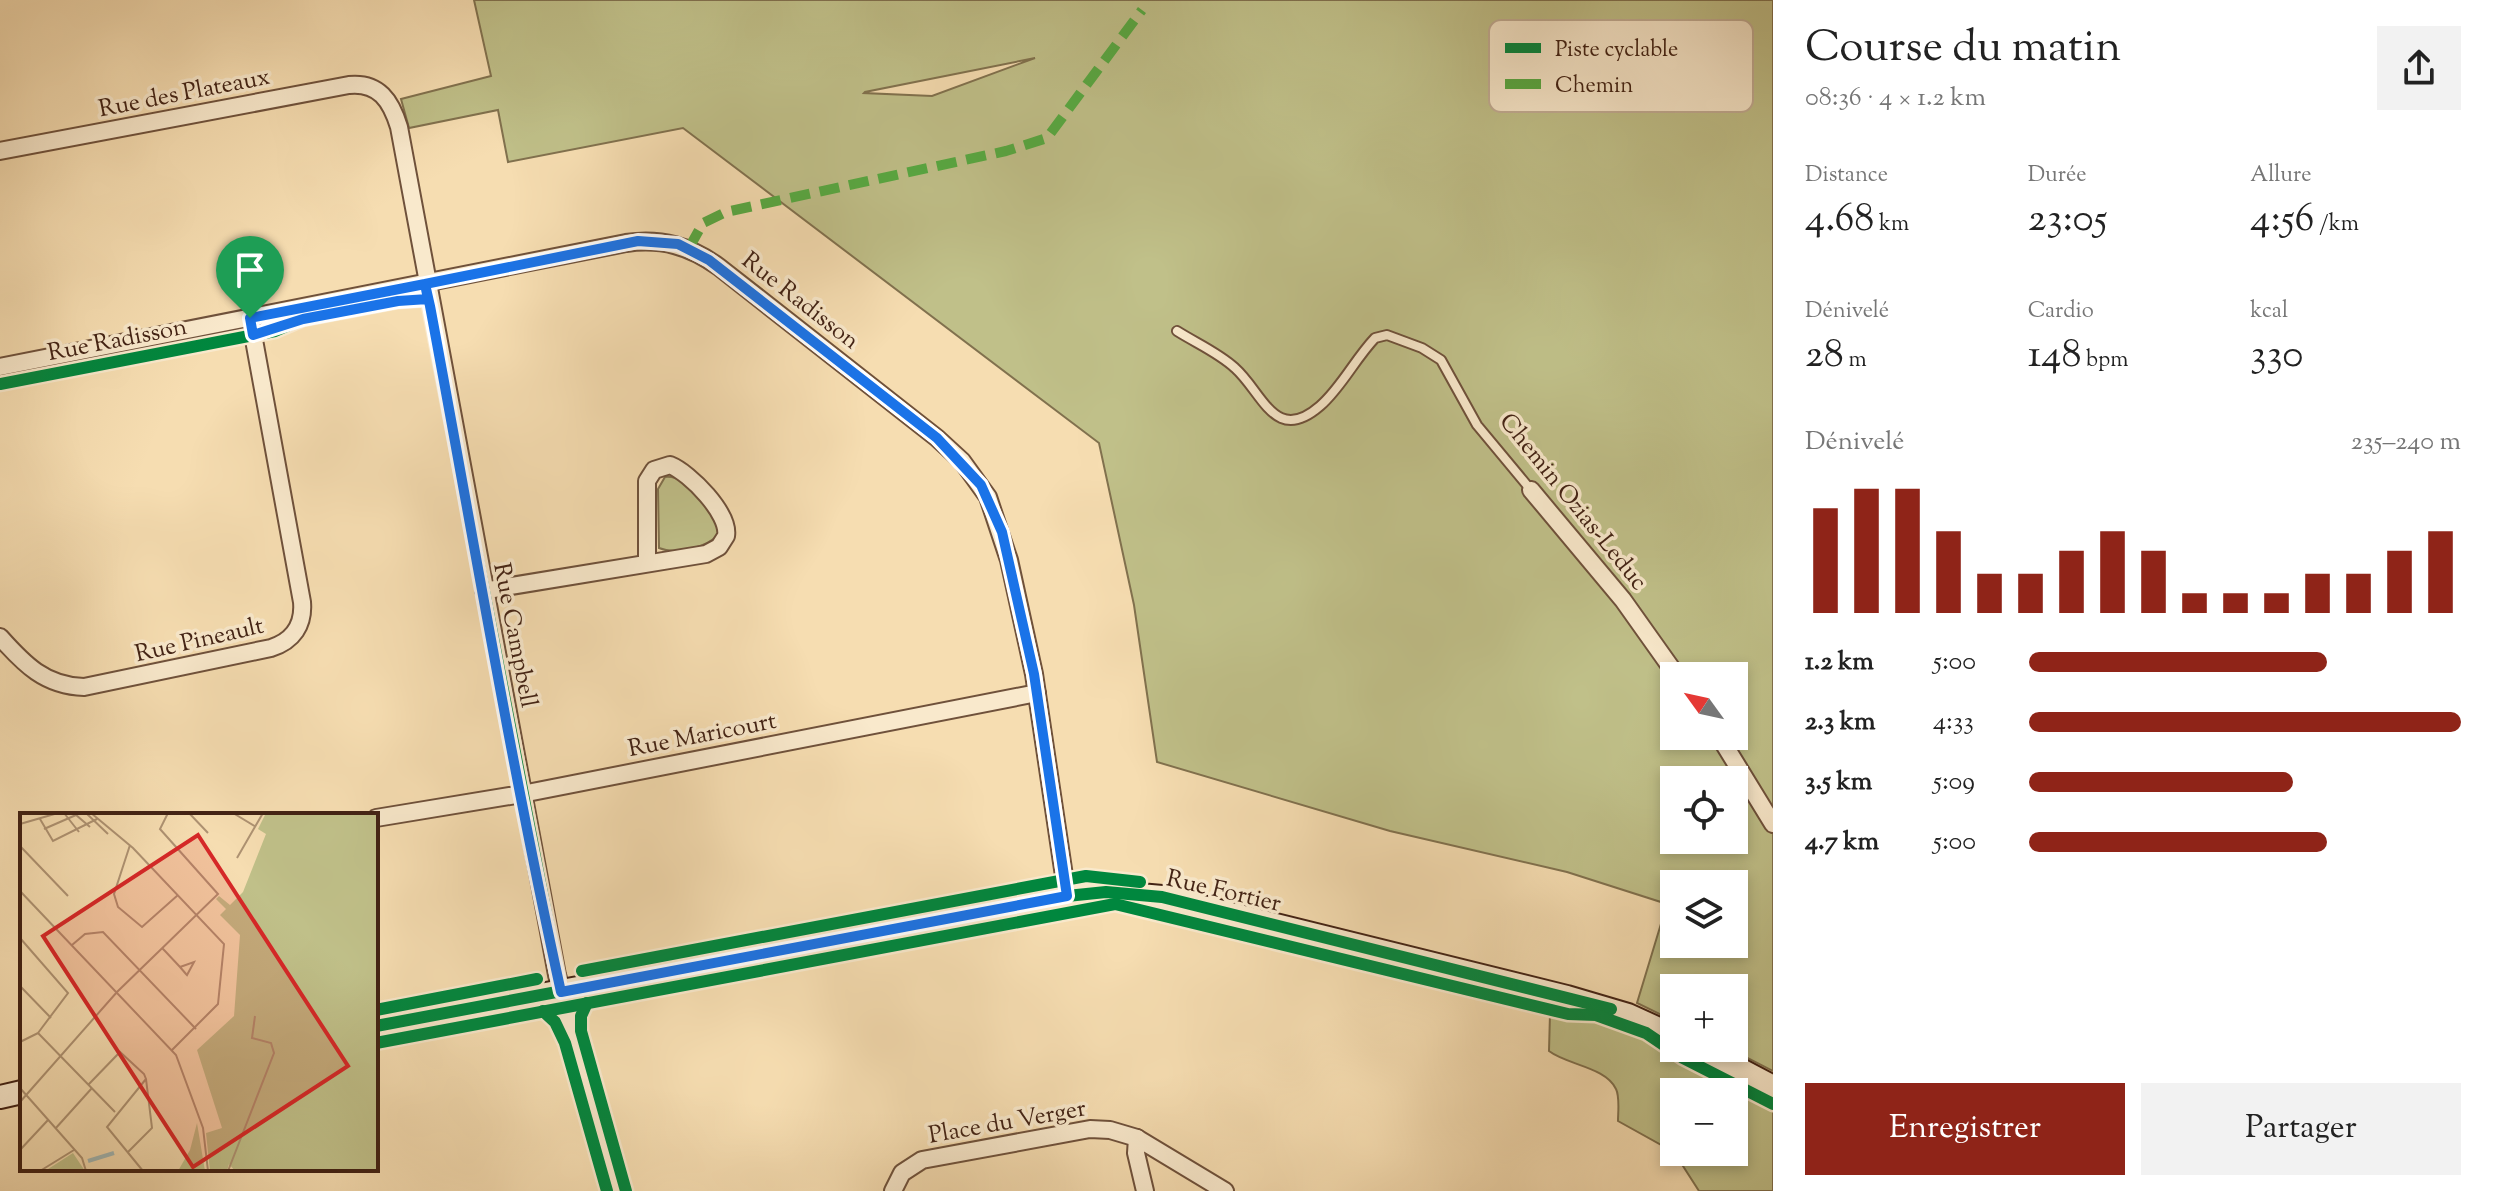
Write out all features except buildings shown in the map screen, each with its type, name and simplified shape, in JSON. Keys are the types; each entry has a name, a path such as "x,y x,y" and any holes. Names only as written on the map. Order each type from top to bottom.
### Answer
{"street":[{"name":"Rue des Plateaux","path":"0,151 349,85 377,90"},
{"name":"Rue Campbell","path":"377,90 390,102 399,127 425,284 561,992 616,1191"},
{"name":"Rue Radisson","path":"0,367 638,241 678,244 709,260 937,438 971,471 988,497 1002,532 1037,693 1067,896"},
{"name":"Rue Pineault","path":"0,637 37,674 59,684 84,687 271,648 283,644 296,631 302,602 250,318"},
{"path":"484,591 647,563 711,552 722,544 727,532 723,515 681,471 670,465 654,470 647,481 647,563"},
{"name":"Chemin Ozias-Leduc","path":"1531,490 1623,600 1667,662"},
{"name":"Rue Maricourt","path":"378,818 522,794 1037,693"},
{"path":"1728,750 1773,824"},
{"name":"Rue Fortier","path":"378,1026 1067,896 1120,892 1183,901 1599,1005 1660,1030"},
{"path":"1726,1062 1773,1087"},
{"path":"0,1097 20,1092"},
{"name":"Place du Verger","path":"893,1191 906,1169 927,1159 1090,1129 1110,1130 1137,1138 1225,1191"},
{"path":"1137,1138 1136,1153 1145,1191"}],"lane":[{"name":"Chemin Ozias-Leduc","path":"1177,331 1234,367 1282,420 1298,421 1321,406 1375,338 1387,335 1422,348 1441,360 1477,425 1531,490"}],"green space":[{"path":"474,0 1773,0 1773,1071 1748,1058 1748,974 1660,974 1660,1014 1637,1003 1660,927 1660,958 1748,958 1748,870 1660,870 1660,902 1567,872 1390,831 1157,762 1134,605 1099,443 683,128 508,162 498,110 409,128 401,99 491,76","holes":["1035,58 932,96 864,93"]},
{"path":"665,477 683,482 700,497 717,526 719,534 714,539 682,550 659,548 658,489"},
{"path":"1550,1014 1608,1023 1642,1036 1660,1048 1660,1062 1681,1062 1712,1078 1660,1078 1660,1144 1618,1121 1616,1089 1604,1076 1549,1051"},
{"path":"1748,1096 1773,1109 1773,1191 1699,1191 1683,1166 1748,1166"}],"marked path":[{"path":"689,248 703,223 726,212 1006,151 1047,138 1142,10"}],"cycle path":[{"path":"425,284 561,992"},
{"path":"0,384 275,331 303,319 398,301 428,299"},
{"path":"582,971 1086,876 1140,882"},
{"path":"378,1026 1067,896 1106,892 1162,897 1611,1009"},
{"path":"378,1043 1115,904 1568,1014 1596,1015 1646,1033 1683,1058 1773,1104"},
{"path":"378,1010 537,979"},
{"path":"587,1003 581,1016 581,1031 626,1191"},
{"path":"543,1011 555,1022 565,1043 607,1191"}],"route":[{"path":"250,318 253,335 280,329 303,319 398,301 428,299 425,284 638,241 678,244 709,260 952,450 988,497 1002,532 1034,674 1067,896 561,992 522,794 430,306 425,284 250,318"}]}
